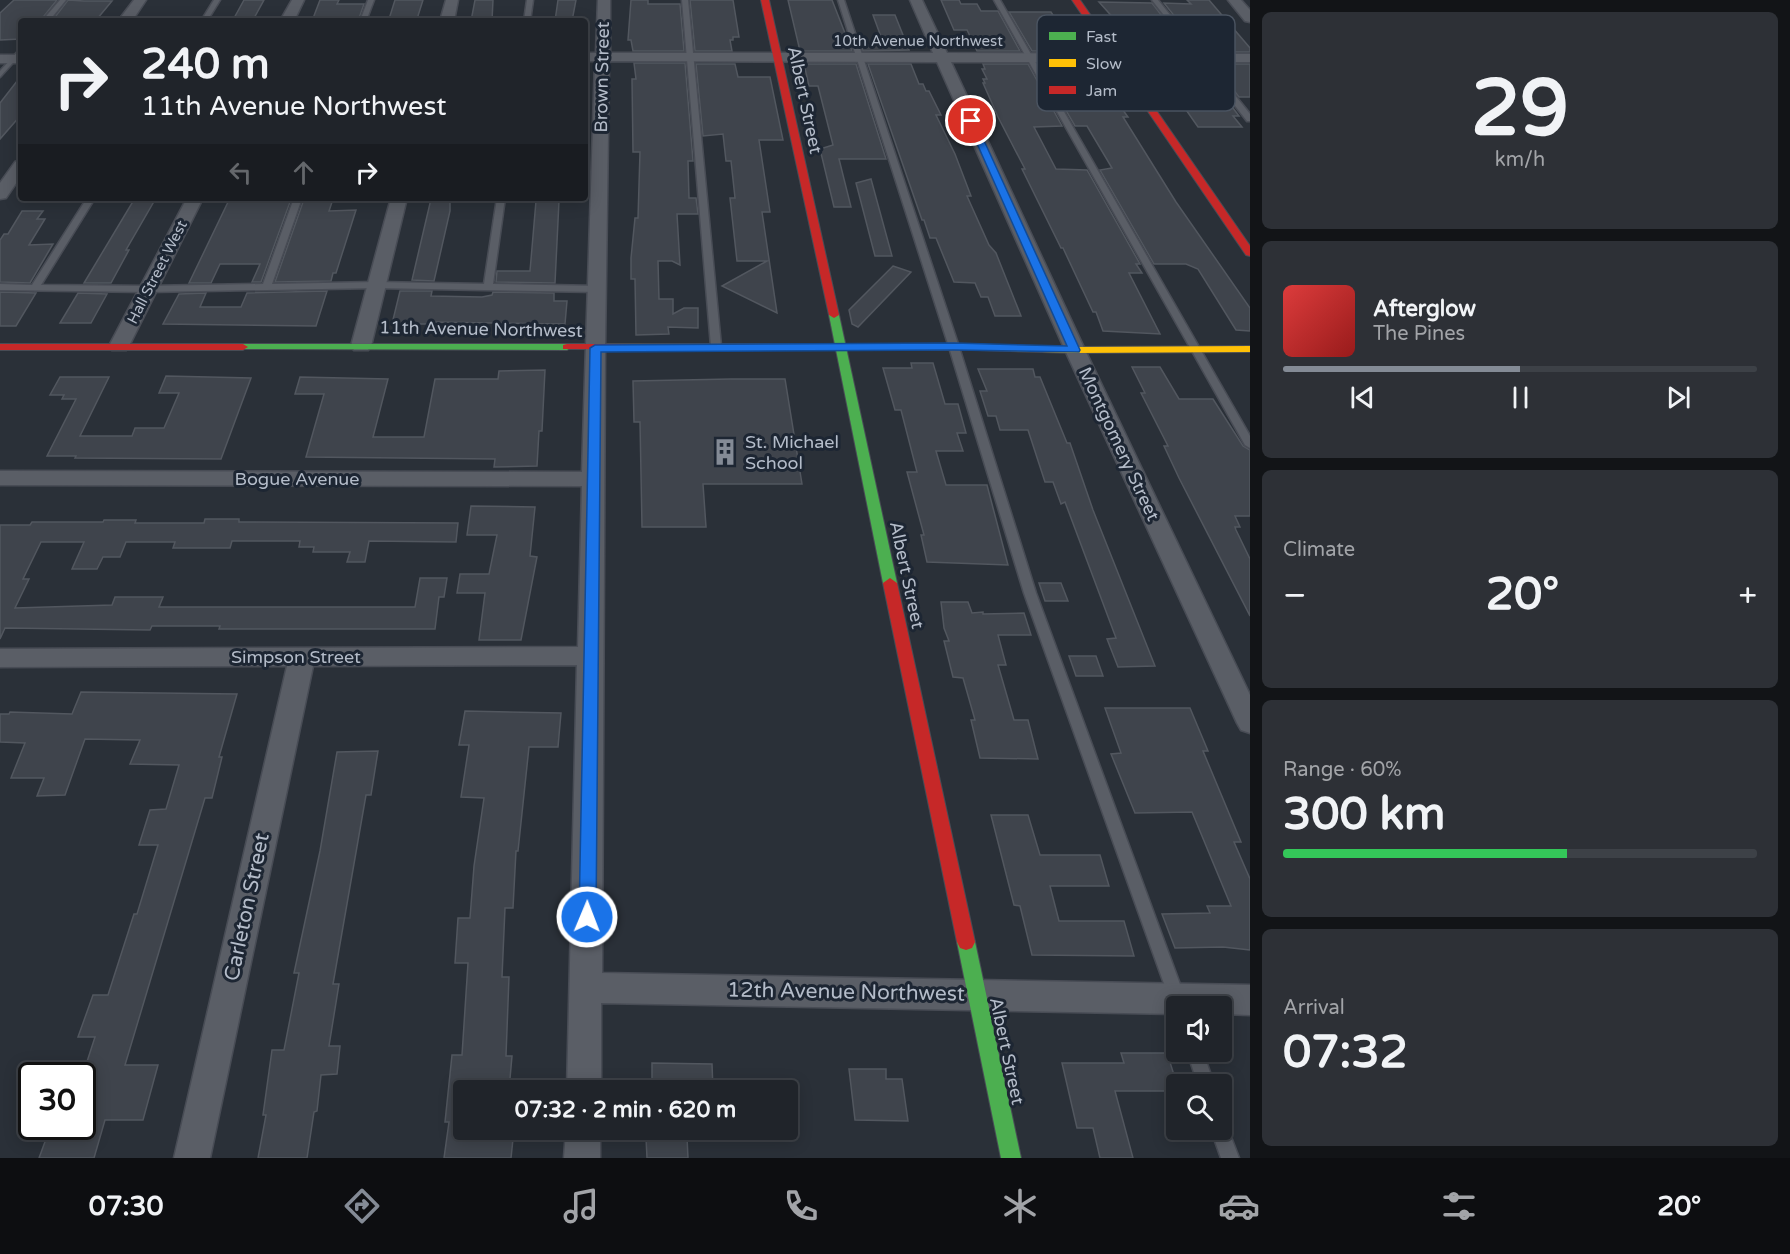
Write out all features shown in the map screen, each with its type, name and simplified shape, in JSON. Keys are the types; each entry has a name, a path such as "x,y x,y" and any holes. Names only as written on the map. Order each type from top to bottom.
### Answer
{"street":[{"path":"127,18 140,0"},
{"path":"289,18 298,0"},
{"path":"448,18 452,0"},
{"name":"Brown Street","path":"584,1080 595,348 598,289 594,57 604,0"},
{"name":"Albert Street","path":"765,0 841,348 1011,1158"},
{"name":"Montgomery Street","path":"916,0 1075,350 1250,723"},
{"path":"1076,0 1086,15"},
{"path":"1234,0 1250,18"},
{"name":"10th Avenue Northwest","path":"594,57 1037,58"},
{"name":"10th Avenue Northwest","path":"1235,58 1250,58"},
{"path":"1152,111 1250,253"},
{"path":"0,194 18,169"},
{"name":"Hall Street West","path":"119,346 193,201"},
{"path":"360,346 398,201"},
{"name":"11th Avenue Northwest","path":"0,347 595,348 716,346 841,348 954,346 1075,350 1250,349"},
{"name":"Bogue Avenue","path":"0,478 594,479"},
{"name":"Simpson Street","path":"0,658 591,656"},
{"name":"Carleton Street","path":"192,1158 302,657"},
{"name":"12th Avenue Northwest","path":"586,988 977,993 1166,1001"},
{"name":"12th Avenue Northwest","path":"1232,1001 1250,1000"},
{"path":"582,1158 583,1140"}],"lane":[{"path":"48,18 63,0"},
{"path":"206,18 217,0"},
{"path":"364,18 371,0"},
{"path":"527,18 530,0"},
{"path":"685,0 716,346"},
{"path":"841,0 954,346 1030,593 1177,996"},
{"path":"998,0 1037,70"},
{"path":"1155,0 1167,15"},
{"path":"0,75 14,57"},
{"path":"1235,100 1250,119"},
{"path":"1060,111 1193,349 1250,444"},
{"path":"34,288 90,201"},
{"path":"266,288 297,201"},
{"path":"488,286 501,201"},
{"path":"0,287 148,289 376,285 598,289"},
{"path":"1224,1140 1230,1158"}],"building":[{"path":"14,0 57,0 42,18 18,18 18,39 0,40 0,13"},
{"path":"68,0 112,1 98,18 54,18"},
{"path":"244,0 264,0 254,18 234,18"},
{"path":"320,0 339,0 337,4 364,4 359,18 313,18"},
{"path":"395,0 423,0 417,18 389,18"},
{"path":"475,0 493,0 492,18 472,18"},
{"path":"558,0 576,0 573,18 555,18"},
{"path":"631,0 648,0 648,4 680,4 684,51 633,51 631,40 628,40"},
{"path":"690,0 733,0 739,37 733,37 733,40 730,40 732,51 695,51"},
{"path":"788,0 832,0 852,51 800,51"},
{"path":"941,0 959,0 961,4 977,4 981,11 998,11 1020,51 977,51 967,30 954,30"},
{"path":"1187,0 1209,0 1222,15 1174,15 1164,3 1191,4"},
{"path":"1099,2 1152,3 1161,15 1111,15"},
{"path":"1009,12 1051,12 1053,15 1037,15 1037,51 1032,51"},
{"path":"873,15 895,15 909,50 863,51 861,45 884,45"},
{"path":"1235,30 1250,48 1250,52 1235,52"},
{"path":"634,63 685,63 693,161 688,161 689,198 696,198 698,214 677,214 680,265 672,261 658,261 659,299 673,299 673,314 684,308 698,308 698,328 668,327 669,334 636,335 635,279 631,279 631,258 635,218 638,218 640,152 633,152 632,79 636,79"},
{"path":"696,64 735,64 738,77 770,77 783,140 759,140 770,212 762,212 777,313 722,286 767,261 737,261 730,198 735,198 731,161 726,161 723,134 703,136"},
{"path":"804,64 856,64 886,159 839,159 851,207 834,207 820,149 833,145 818,86 809,86"},
{"path":"868,64 911,64 919,84 923,84 926,91 929,91 941,115 936,115 955,154 971,196 967,196 989,245 996,253 1021,316 995,316 988,297 981,297 975,283 954,282 936,238 930,238 924,220 922,220"},
{"path":"983,64 1028,64 1037,80 1037,111 1054,111 1062,126 1034,127 1056,169 1087,170 1140,264 1136,264 1142,273 1129,273 1160,334 1103,331 1096,312 1093,312 998,117 983,83 985,83 983,79 987,79 982,69 985,69"},
{"path":"1235,64 1250,64 1250,97 1239,97 1235,92"},
{"path":"18,80 18,118 0,139 0,103"},
{"path":"1066,111 1124,111 1128,117 1123,117 1176,202 1250,308 1250,331 1236,330 1198,269 1186,264 1154,264 1100,170 1112,168 1087,126 1075,126"},
{"path":"1187,111 1235,111 1239,116 1233,116 1242,127 1198,127"},
{"path":"871,179 892,256 875,256 856,183"},
{"path":"133,201 154,201 126,250 129,250 111,283 84,283"},
{"path":"229,201 290,202 261,282 252,282 260,264 220,264 211,283 189,283"},
{"path":"431,201 450,201 450,211 434,281 412,280"},
{"path":"536,201 559,201 555,283 496,282 497,271 530,271"},
{"path":"303,202 332,202 329,211 356,210 336,273 333,273 331,281 275,282"},
{"path":"22,211 43,211 37,219 45,219 29,245 53,244 30,283 0,282 0,240 4,234 8,234"},
{"path":"893,266 911,272 858,327 852,324 849,310"},
{"path":"327,291 316,326 163,324 179,294 206,293 200,307 241,307 247,293"},
{"path":"400,291 432,291 431,296 482,297 492,295 493,292 554,293 554,301 567,301 565,324 429,322 428,324 392,324"},
{"path":"0,292 36,293 16,326 0,326"},
{"path":"78,293 107,294 91,323 60,323"},
{"path":"911,363 933,363 945,404 958,404 966,433 957,433 963,451 936,451 946,485 987,485 1008,565 927,562 921,535 924,535 907,472 917,472 901,410 895,410 883,368 912,368"},
{"path":"1132,367 1160,367 1179,399 1213,399 1243,446 1250,450 1250,516 1235,516 1240,527 1235,527 1250,559 1250,616 1179,478 1164,446 1168,446 1141,393 1145,393"},
{"path":"978,369 1033,369 1035,377 1040,377 1067,443 1070,443 1093,510 1155,666 1118,667 1107,639 1116,638 1065,502 1061,504 1053,482 1045,482 1028,430 1000,430 996,416 988,416 980,391 987,391"},
{"path":"545,370 542,431 539,431 537,466 494,467 495,459 306,457 324,394 295,394 300,377 388,379 373,437 424,437 435,379 498,379 499,371"},
{"path":"166,376 251,378 221,459 47,456 76,399 62,399 64,395 50,395 60,377 109,377 80,436 132,436 135,428 164,428 179,393 159,393"},
{"name":"St. Michael School","path":"785,379 802,484 703,484 706,527 642,527 640,422 634,422 633,381"},
{"path":"471,506 535,507 530,556 537,557 521,640 479,640 485,593 457,593 460,574 489,574 497,535 467,535"},
{"path":"205,519 239,519 239,522 458,523 456,542 369,541 365,562 347,562 350,552 313,552 314,547 299,547 300,541 232,541 230,548 173,548 175,542 126,542 120,557 103,557 97,569 72,569 84,542 41,542 23,579 29,579 15,608 112,605 115,597 163,597 159,607 415,607 420,578 447,578 444,597 439,597 435,629 219,629 220,626 152,626 150,630 5,628 0,639 0,525 30,525 32,522 103,522 104,520 136,520 135,523 204,523"},
{"path":"1039,583 1061,583 1068,601 1045,601"},
{"path":"941,602 968,602 972,613 1024,613 1031,635 998,635 1006,665 998,665 1014,720 1028,720 1038,759 980,758 971,720 975,720 963,678 953,677 944,641 949,641 944,628"},
{"path":"1069,656 1096,656 1103,676 1076,676"},
{"path":"81,692 237,694 219,757 222,757 212,798 205,798 125,1065 158,1065 143,1120 105,1120 94,1158 39,1158 46,1140 96,1140 96,1062 87,1062 95,1037 78,1037 93,995 108,995 134,914 137,914 158,845 139,845 150,810 166,809 179,765 130,764 140,740 85,739 65,795 37,796 44,778 11,778 25,743 0,742 0,714 10,712 72,714"},
{"path":"1105,708 1190,708 1208,751 1203,751 1241,842 1234,842 1250,879 1250,950 1223,947 1175,948 1162,914 1210,913 1207,906 1231,906 1192,812 1135,813 1111,754 1121,753"},
{"path":"465,711 561,713 558,747 529,747 518,851 516,851 513,908 505,908 502,977 509,977 506,1056 512,1056 510,1080 453,1080 453,1140 513,1140 511,1158 444,1158 449,1122 445,1122 452,1055 462,1055 468,963 455,963 458,918 470,918 474,866 484,798 461,797 469,745 459,745"},
{"path":"378,751 371,795 366,795 333,984 339,984 329,1046 340,1046 337,1074 321,1075 317,1111 314,1112 307,1158 258,1158 266,1115 263,1115 272,1050 284,1050 299,973 294,973 320,851 337,752"},
{"path":"991,815 1028,815 1040,855 1100,855 1109,886 1050,886 1059,921 1124,921 1134,956 1032,955 1020,906 1014,905"},
{"path":"1121,1053 1166,1053 1166,1062 1170,1062 1174,1074 1166,1074 1166,1091 1115,1091 1133,1158 1100,1158 1093,1128 1077,1128 1062,1063 1124,1063"},
{"path":"652,1063 712,1064 713,1080 652,1080"},
{"path":"849,1069 886,1069 886,1079 902,1079 908,1121 855,1120"},
{"path":"646,1140 687,1140 688,1158 647,1158"}],"traffic: fast":[{"path":"834,315 890,583"},
{"path":"243,347 567,347"},
{"path":"966,942 1011,1158"}],"traffic: slow":[{"path":"949,347 1075,350 1250,349"}],"traffic: jam":[{"path":"765,0 834,315"},
{"path":"1076,0 1086,15"},
{"path":"1152,111 1250,253"},
{"path":"0,347 243,347"},
{"path":"567,347 949,347"},
{"path":"890,583 966,942"}],"place":[{"name":"St. Michael School","path":"725,452"}],"route":[{"path":"587,917 595,348 954,346 1075,350 971,121"}]}
